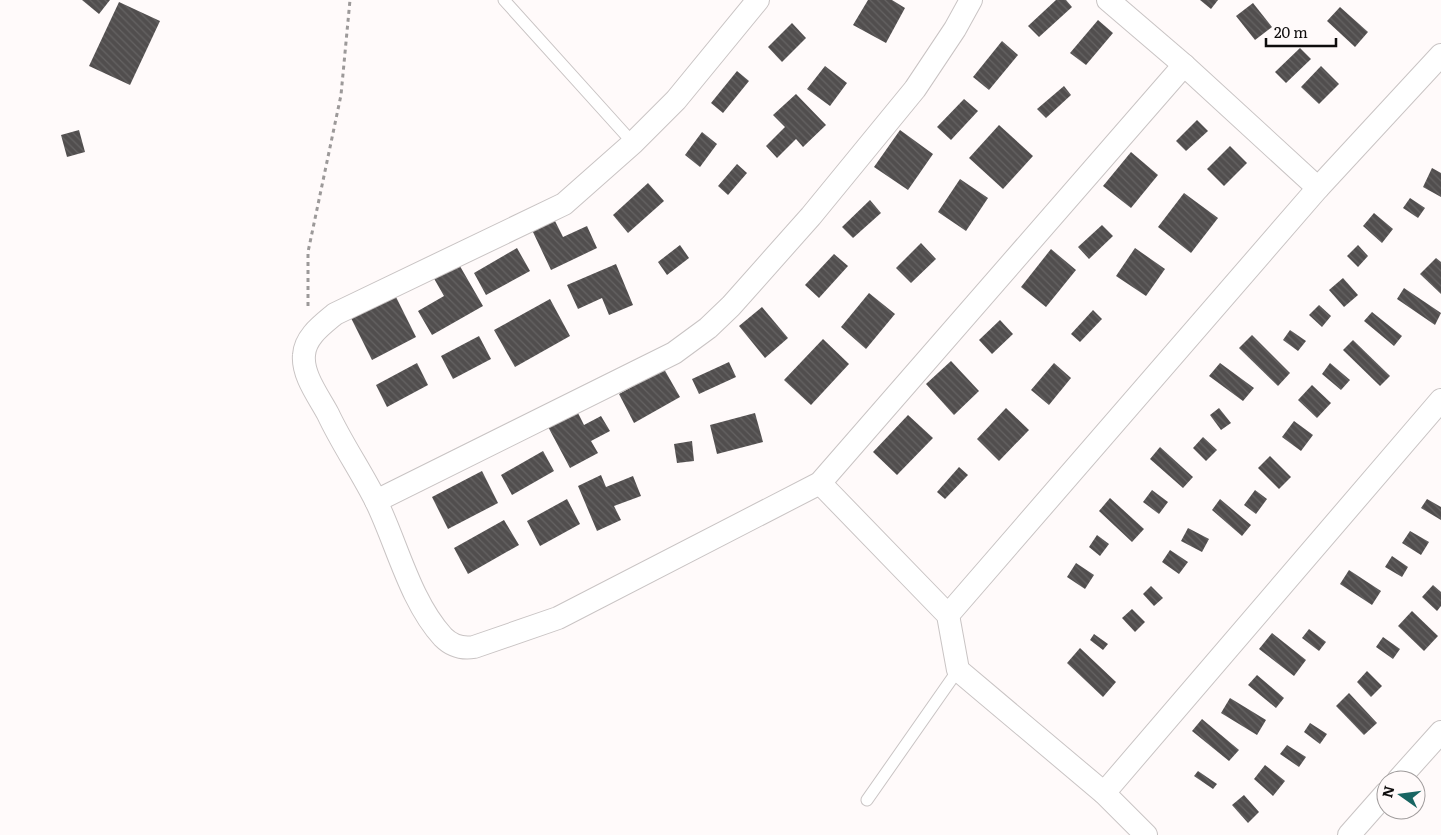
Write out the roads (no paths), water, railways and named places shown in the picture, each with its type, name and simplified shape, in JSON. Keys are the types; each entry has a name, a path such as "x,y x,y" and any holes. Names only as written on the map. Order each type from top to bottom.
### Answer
{"street":[{"path":"758,0 676,100 632,143 564,204 335,314 318,328 308,341 304,354 304,367 332,423 376,501 425,610 443,636 452,644 464,649 558,618 820,483 1184,64"},
{"path":"376,501 674,353 708,328 811,216 915,89 956,29 971,0"},
{"path":"1108,0 1184,64 1318,188"},
{"path":"948,614 1318,188 1441,55"},
{"path":"1104,792 1441,400"},
{"path":"820,483 948,614 958,670 1104,792 1146,835"},
{"path":"1407,770 1441,732"},
{"path":"1349,835 1376,804"}],"lane":[{"path":"504,0 632,143"},
{"path":"867,800 958,670"}]}
